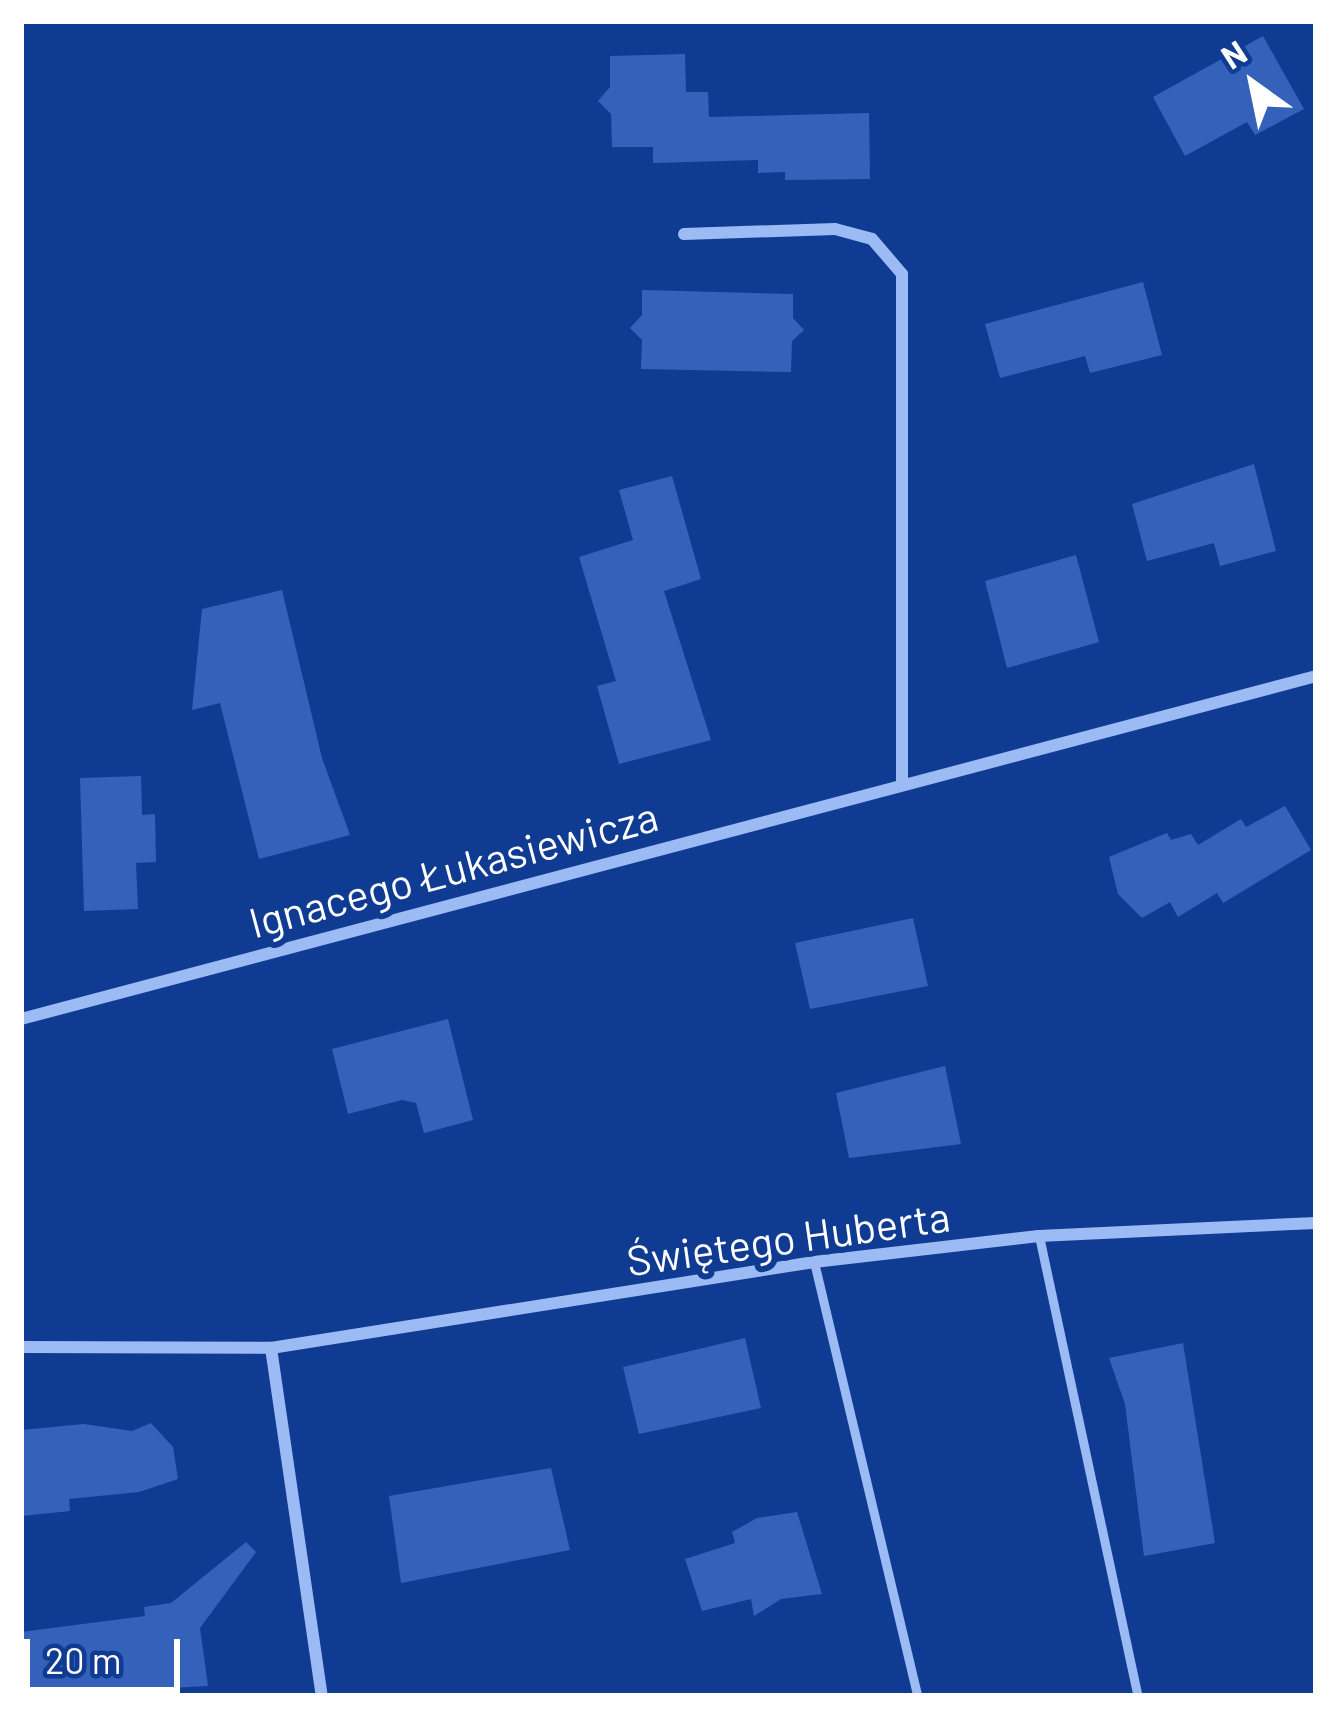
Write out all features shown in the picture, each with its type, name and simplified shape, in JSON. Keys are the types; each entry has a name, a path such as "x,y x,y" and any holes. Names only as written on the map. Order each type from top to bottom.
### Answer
{"street":[{"path":"684,234 835,229 872,239 902,274 902,784"},
{"name":"Ignacego Łukasiewicza","path":"21,1019 1316,676"},
{"name":"Świętego Huberta","path":"21,1347 271,1348 814,1262 1039,1236 1316,1223"},
{"path":"271,1348 322,1696"}],"lane":[{"path":"1039,1236 1137,1696"},
{"path":"814,1262 916,1696"}],"building":[{"path":"1263,36 1304,109 1255,135 1247,122 1185,156 1153,97"},
{"path":"685,54 686,92 708,92 709,117 869,113 870,179 785,180 785,172 758,173 758,160 653,163 653,147 612,147 611,114 598,101 610,87 610,56"},
{"path":"1143,282 1162,355 1090,373 1085,356 1000,378 985,324"},
{"path":"642,290 793,294 793,318 804,330 792,341 791,372 641,369 642,340 630,328 642,315"},
{"path":"1254,464 1276,551 1220,566 1214,543 1147,561 1132,504"},
{"path":"672,476 701,579 664,591 711,740 619,764 597,686 616,681 579,557 633,540 619,490"},
{"path":"1076,555 1099,642 1007,668 985,581"},
{"path":"282,590 322,758 350,835 259,859 220,703 192,710 202,609"},
{"path":"141,776 142,815 155,814 156,862 136,863 138,909 84,911 80,778"},
{"path":"1285,806 1311,850 1223,903 1217,893 1178,917 1170,902 1142,918 1118,894 1109,857 1167,833 1171,840 1191,834 1198,845 1241,819 1246,827"},
{"path":"913,918 928,986 810,1009 795,943"},
{"path":"448,1019 473,1120 424,1133 416,1103 402,1100 348,1114 332,1049"},
{"path":"945,1066 961,1144 849,1158 836,1093"},
{"path":"745,1338 761,1408 639,1434 623,1367"},
{"path":"1183,1343 1215,1543 1144,1556 1125,1404 1109,1358"},
{"path":"151,1423 173,1447 178,1479 139,1492 69,1499 70,1511 21,1516 21,1430 84,1424 132,1431"},
{"path":"551,1468 570,1550 401,1583 389,1496"},
{"path":"797,1512 822,1594 781,1599 754,1616 751,1599 702,1611 685,1559 735,1543 732,1532 757,1518"},
{"path":"246,1542 256,1552 200,1628 208,1686 21,1696 21,1632 145,1616 144,1607 171,1603"}]}
